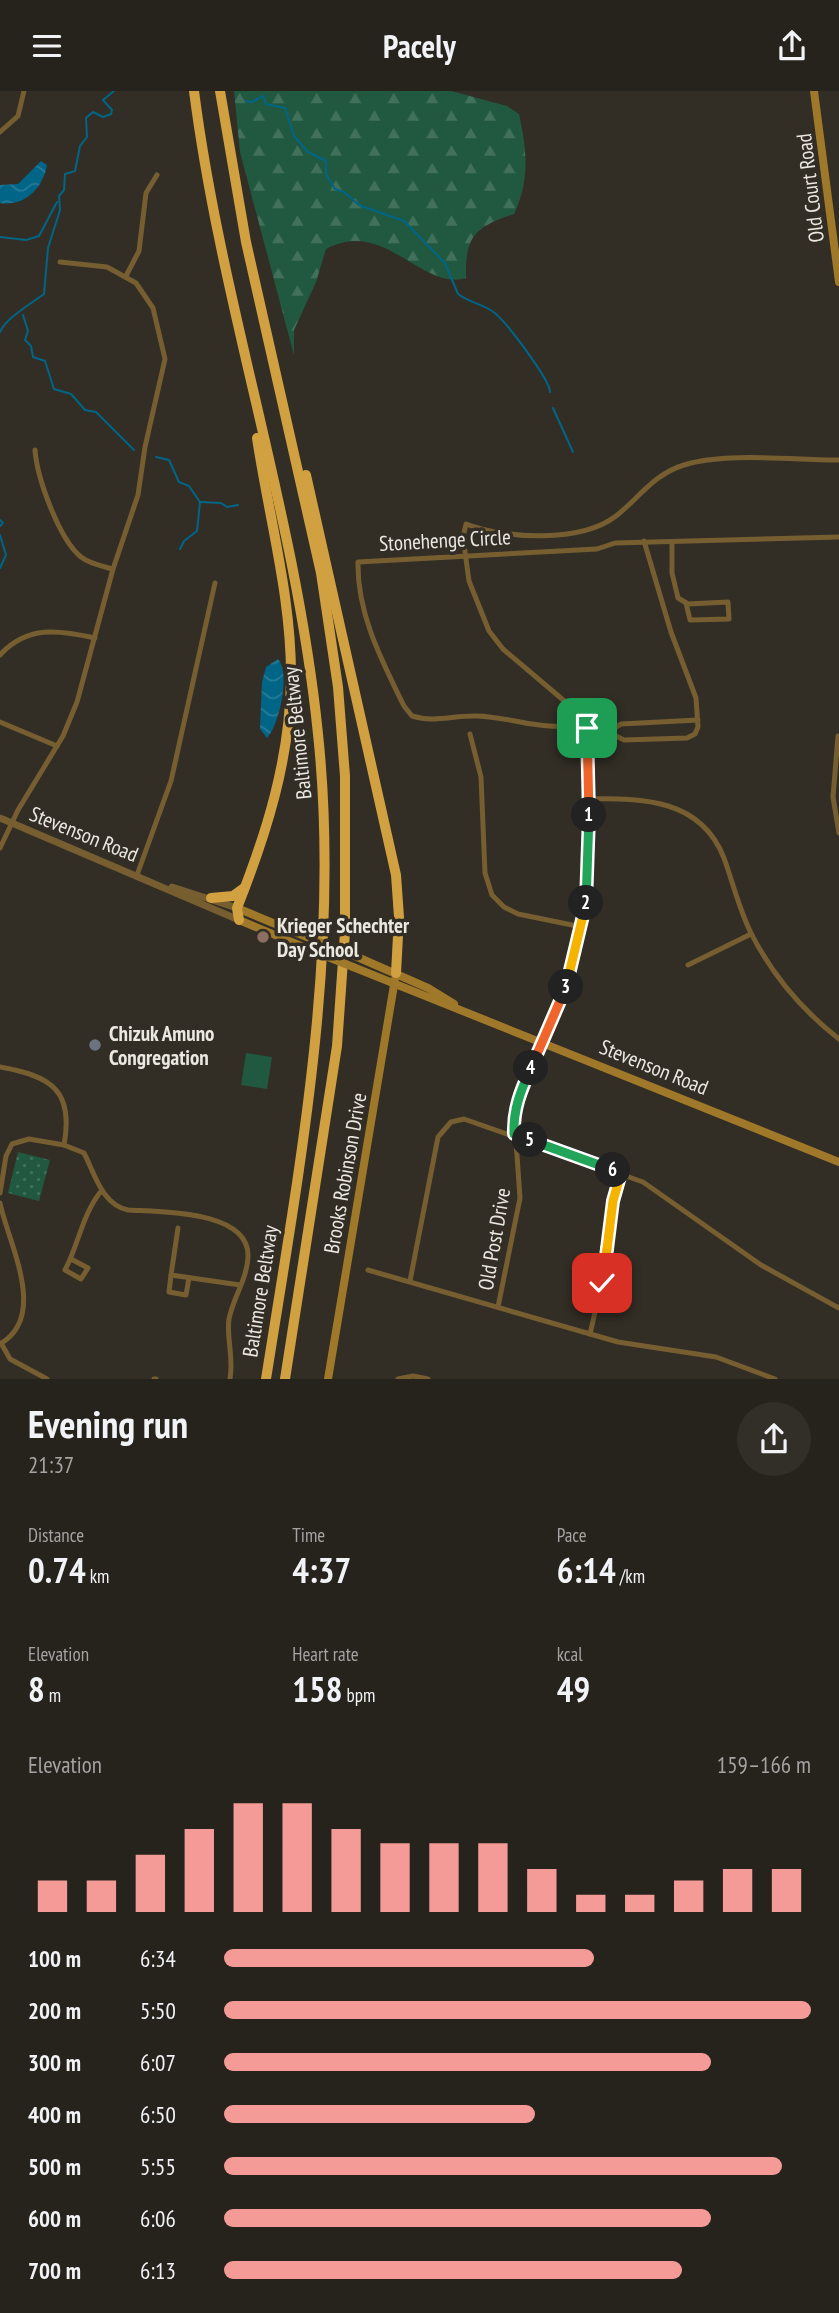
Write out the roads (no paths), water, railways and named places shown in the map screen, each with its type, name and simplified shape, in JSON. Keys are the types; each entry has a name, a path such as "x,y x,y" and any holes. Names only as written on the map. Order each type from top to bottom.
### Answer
{"highway":[{"name":"Baltimore Beltway","path":"194,91 211,208 242,338 306,640 318,734 326,831 323,973 316,1044 266,1378"},
{"name":"Baltimore Beltway","path":"220,91 231,168 321,573 331,635 342,742 346,830 345,932 337,1047 285,1378"},
{"path":"260,305 266,317 315,514 390,846 399,908 395,978"},
{"path":"239,920 237,908 277,786 287,733 291,679 280,568 242,338"},
{"path":"211,898 233,895 246,886"}],"main road":[{"name":"Old Court Road","path":"814,91 839,282"},
{"name":"Stevenson Road","path":"237,908 355,956 395,978"},
{"name":"Stevenson Road","path":"239,920 354,967 428,988 455,1006 839,1162"},
{"name":"Brooks Robinson Drive","path":"328,1378 395,978"}],"street":[{"path":"0,132 18,116 24,91"},
{"path":"126,276 139,251 146,193 157,175"},
{"path":"0,848 57,746 78,702 113,569 138,495 145,447 165,359 153,308 147,296 126,276 107,267 60,262"},
{"path":"35,450 43,488 71,545 87,561 113,569"},
{"name":"Old Post Drive","path":"498,1307 520,1198 514,1134 517,1101 564,992 582,927 589,864 588,732 575,710 495,640 476,600 465,555 463,537 466,524 500,535 581,532 608,522 656,479 686,464 709,460 839,460"},
{"name":"Stonehenge Circle","path":"584,722 549,728 476,716 428,719 407,712 369,631 359,582 358,562 597,549 615,543 644,541 672,543 839,537"},
{"path":"588,732 608,732 624,740 687,738 695,734 698,720 696,698 671,632 644,541"},
{"path":"672,543 676,592 686,603 690,620 729,619 728,602 686,603"},
{"path":"137,875 171,781 215,583"},
{"path":"0,655 18,640 44,631 95,638"},
{"path":"608,732 621,724 698,720"},
{"path":"0,723 57,746"},
{"path":"470,734 481,777 485,873 492,895 504,907 518,914 582,927"},
{"path":"838,736 833,797 839,833"},
{"path":"589,799 654,800 675,807 693,818 719,847 751,934 784,986 839,1039"},
{"name":"Stevenson Road","path":"0,818 239,920"},
{"name":"Stevenson Road","path":"155,882 237,908"},
{"path":"688,965 751,934"},
{"path":"0,1067 36,1077 57,1092 68,1115 64,1145"},
{"path":"410,1281 435,1144 440,1132 451,1122 471,1119 654,1187 761,1265 839,1308"},
{"path":"0,1193 6,1156 12,1144 29,1139 64,1145 84,1153 102,1190 117,1207 212,1220 234,1229 246,1242 248,1254 228,1323 233,1359 230,1378"},
{"path":"590,1334 602,1283 611,1207 621,1173"},
{"path":"71,1258 78,1231 102,1190"},
{"path":"0,1203 25,1292 21,1315 11,1335 0,1344 10,1359 47,1378"},
{"path":"178,1228 169,1292 186,1295 189,1278"},
{"path":"368,1270 590,1334 646,1348 716,1357 775,1378"},
{"path":"172,1275 240,1285"},
{"path":"398,1378 413,1375 428,1378"}],"water":[{"path":"41,161 47,165 37,188 25,199 0,203 0,185 18,184"},
{"path":"278,659 283,675 282,699 276,722 267,738 260,729 262,682 266,667"}],"waterway":[{"path":"0,332 13,316 44,294 48,248 60,210 59,196 64,190 65,174 75,171 80,146 87,137 86,118 93,112 103,117 111,114 112,110 103,100 114,91"},
{"path":"246,101 252,102 263,96 266,104 285,108 294,136 308,152 326,161 326,174 335,189 344,192 359,205 404,221 445,263 458,294 492,311 506,325 535,363 550,392"},
{"path":"0,237 26,240 39,236 57,202"},
{"path":"23,315 28,331 25,340 31,346 33,357 45,361 54,389 71,394 85,410 96,412 134,450"},
{"path":"553,408 573,452"},
{"path":"156,457 169,460 179,482 189,486 200,502 197,531 184,541 180,549"},
{"path":"201,502 221,503 227,507 238,505"},
{"path":"0,520 3,523 0,526"},
{"path":"0,535 6,555 0,568"}],"place":[{"name":"Krieger Schechter Day School","path":"263,937"},
{"name":"Chizuk Amuno Congregation","path":"95,1045"}]}
